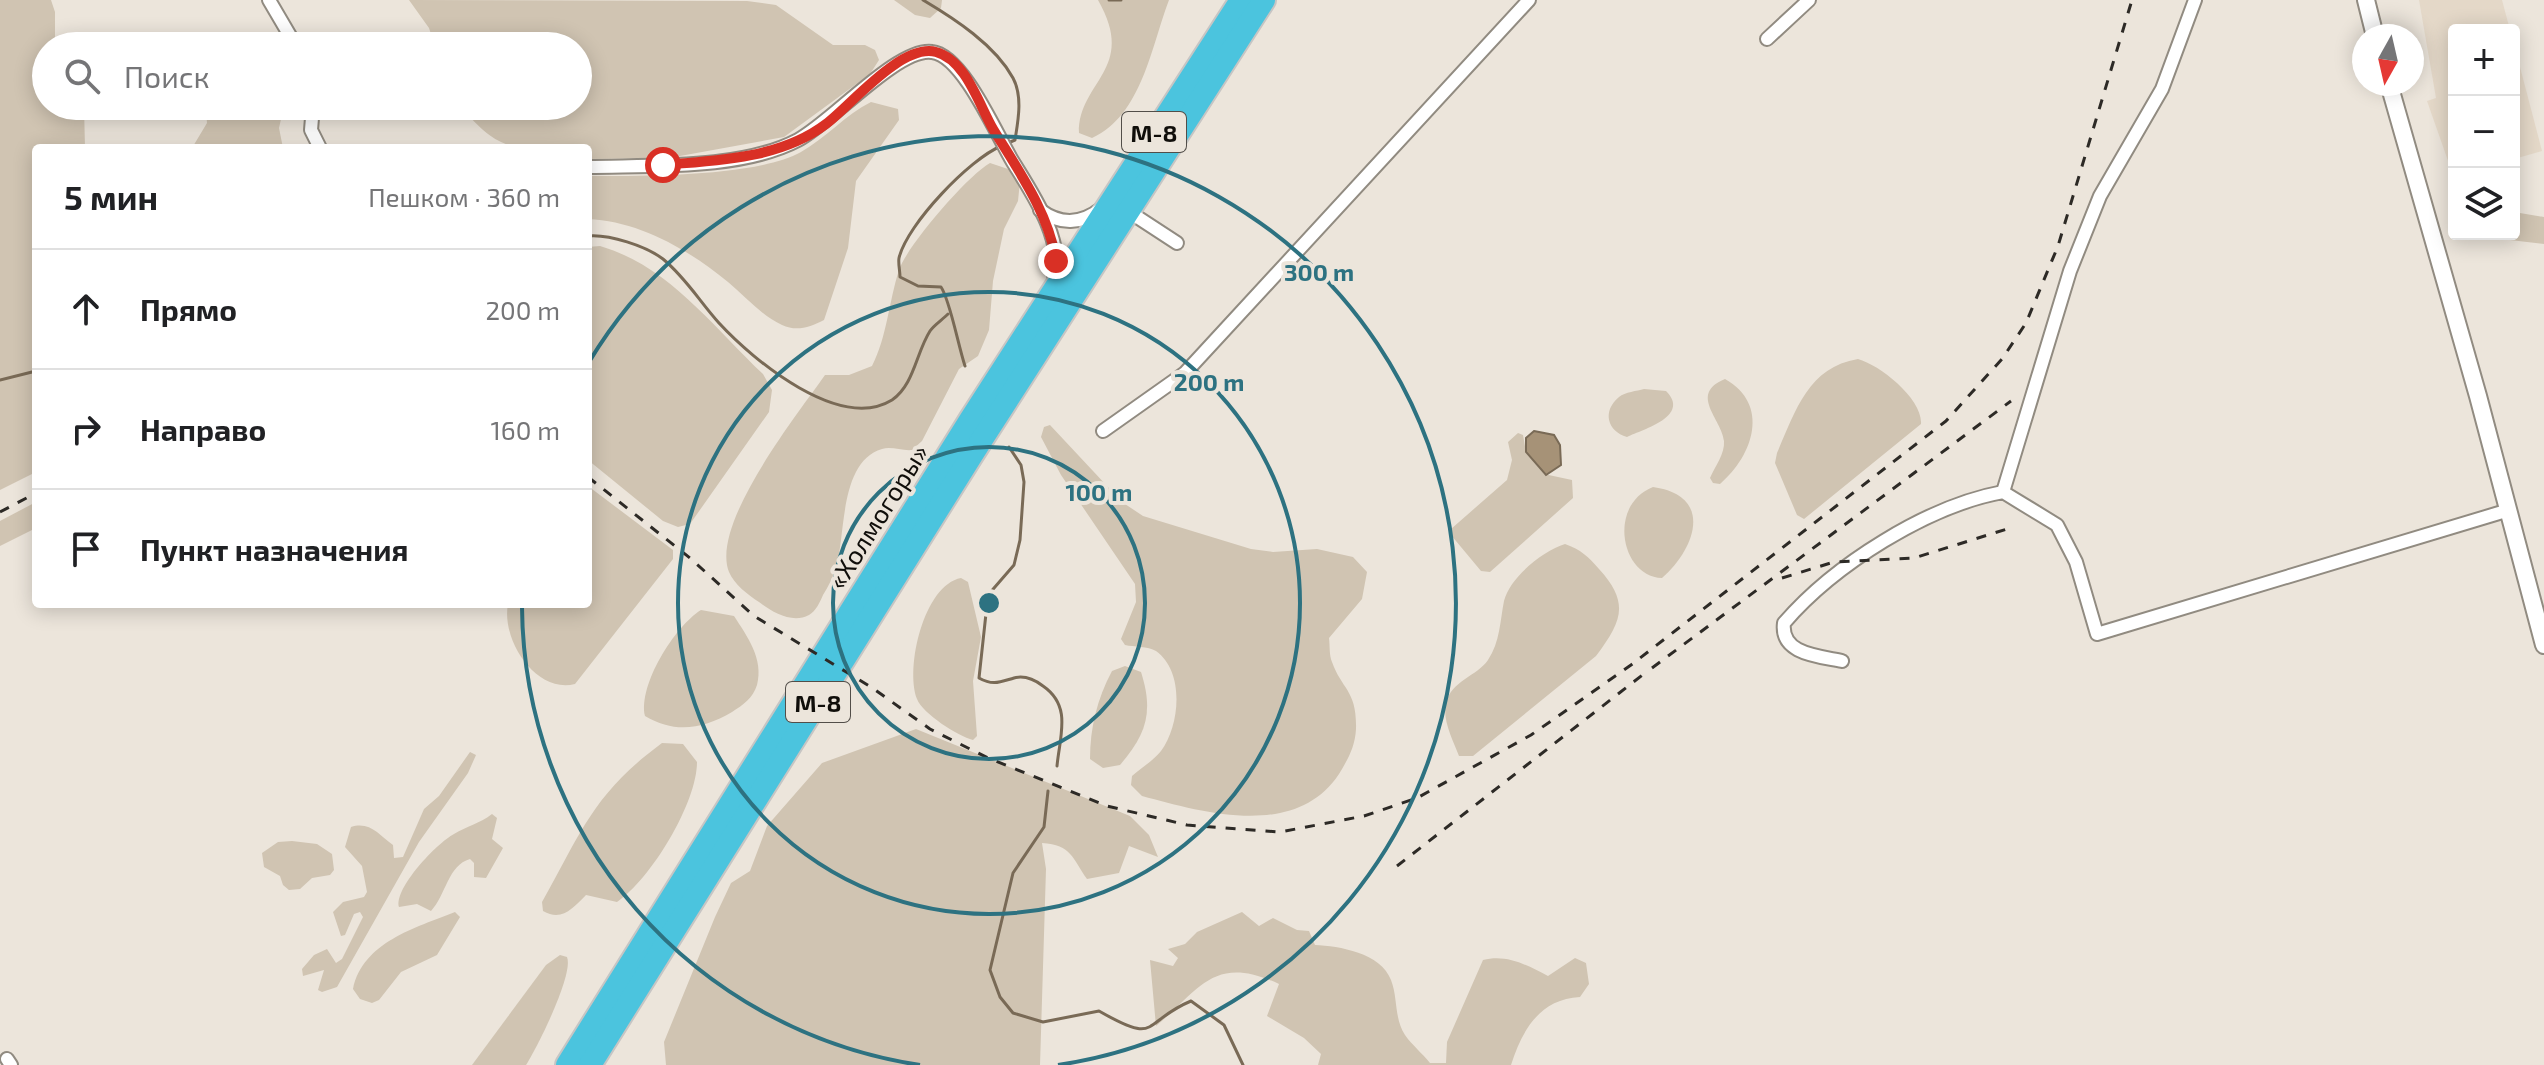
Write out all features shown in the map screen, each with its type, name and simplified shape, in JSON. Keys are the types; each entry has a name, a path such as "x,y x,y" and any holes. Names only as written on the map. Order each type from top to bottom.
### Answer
{"highway":[{"name":"«Холмогоры»","path":"567,1065 1050,295 1118,207 1241,0"},
{"name":"М-8","path":"1118,207 1146,181 1264,0"},
{"name":"«Холмогоры»","path":"590,1065 1104,247 1118,207"}],"street":[{"path":"269,0 288,32"},
{"path":"1103,431 1185,373 1529,0"},
{"path":"1767,39 1809,0"},
{"path":"2003,492 2070,271 2100,196 2162,89 2195,0"},
{"path":"2366,0 2372,24"},
{"path":"592,167 731,159 769,151 795,142 826,124 906,57 934,51 947,57 967,80 1040,210 1056,261 1050,295"},
{"path":"2392,96 2544,645"},
{"path":"312,120 311,130 318,144"},
{"path":"1040,210 1053,220 1065,222 1118,207 1177,243"},
{"path":"1842,661 1801,652 1787,643 1782,635 1784,623 1832,579 1902,529 1958,504 2003,492 2057,525 2076,562 2097,634 2509,510"}],"shaded area":[{"path":"0,0 51,0 55,12 55,32 32,32 32,120 84,120 85,144 32,144 32,474 0,490"},
{"path":"409,0 747,1 776,5 833,45 865,45 875,50 879,60 870,74 784,137 669,158 592,159 592,144 506,144 473,120 592,120 592,32 430,32"},
{"path":"894,0 942,0 941,8 930,18 915,15"},
{"path":"1098,0 1169,0 1134,97 1109,127 1092,138 1079,133 1081,115 1103,73 1112,43 1109,24"},
{"path":"2419,0 2502,0 2508,24 2448,24 2448,161 2427,101 2436,98"},
{"path":"2520,67 2542,151 2520,157"},
{"path":"871,102 898,109 899,120 856,181 848,248 824,320 814,325 798,328 782,325 713,270 680,249 644,231 592,219 592,176 728,171 781,160 801,152"},
{"path":"207,120 281,120 282,144 194,144"},
{"path":"990,163 1014,171 1020,181 1018,201 1004,229 993,281 989,330 978,356 959,369 922,441 912,450 882,449 868,456 858,468 847,501 836,568 816,609 809,615 796,618 776,613 746,593 729,572 727,551 732,527 744,499 777,442 825,375 849,375 872,366 904,259 953,196"},
{"path":"2520,213 2544,217 2544,244 2510,240 2520,240"},
{"path":"600,246 625,255 668,283 763,374 772,390 769,412 690,524 678,527 663,521 592,463 592,247"},
{"path":"1858,359 1877,368 1908,394 1920,414 1921,424 1804,519 1797,515 1775,463 1777,453 1797,407 1815,381 1827,371"},
{"path":"1725,379 1748,402 1752,430 1741,459 1720,484 1713,483 1710,478 1724,441 1708,399 1714,385"},
{"path":"1644,389 1666,391 1673,408 1653,426 1627,437 1620,434 1609,420 1610,408 1622,395"},
{"path":"1050,425 1122,502 1143,516 1251,549 1273,552 1317,549 1353,557 1367,572 1362,599 1329,638 1332,662 1354,706 1356,729 1353,747 1345,763 1321,794 1299,807 1274,814 1248,816 1167,803 1142,796 1131,785 1132,776 1158,755 1167,740 1175,713 1175,685 1172,672 1156,651 1125,645 1121,639 1136,602 1135,584 1061,475 1041,437 1044,427"},
{"path":"1534,431 1554,435 1560,445 1561,465 1546,475 1526,452 1526,438"},
{"path":"1518,433 1523,435 1526,452 1544,474 1572,480 1573,498 1490,572 1481,571 1451,535 1451,529 1507,480 1512,460 1508,442"},
{"path":"1653,487 1673,492 1685,501 1692,512 1690,539 1674,566 1662,578 1648,575 1637,566 1629,554 1625,539 1629,509 1638,496"},
{"path":"592,489 673,550 673,559 575,684 560,685 534,672 516,647 507,618 508,608 592,608"},
{"path":"32,504 32,530 0,546 0,521"},
{"path":"1565,544 1591,560 1615,592 1619,612 1612,632 1596,656 1473,756 1459,756 1446,716 1449,695 1483,666 1492,653 1504,601 1513,583 1538,559"},
{"path":"961,578 968,582 981,637 973,681 977,736 973,740 933,718 917,699 914,685 916,648 928,611 948,584"},
{"path":"701,610 734,616 756,657 759,675 755,690 740,707 710,722 678,727 656,722 645,716 644,703 653,673 670,642"},
{"path":"1125,666 1141,672 1147,699 1145,722 1136,743 1120,765 1103,768 1090,759 1095,714 1112,671"},
{"path":"916,729 1130,816 1149,835 1158,857 1129,846 1119,873 1087,879 1065,850 1042,843 1046,869 1040,1065 666,1065 664,1042 715,917 731,883 750,871 767,826 822,763"},
{"path":"662,743 683,744 697,762 695,779 681,818 657,858 644,876 617,902 586,895 562,914 543,911 542,902 591,815 620,779"},
{"path":"470,752 476,755 468,773 419,842 337,987 322,992 318,990 324,970 303,976 302,969 314,955 327,949 336,963 342,959 363,917 360,912 354,914 345,935 341,936 333,912 343,902 364,897 367,892 362,866 345,847 351,827 364,826 374,830 393,845 394,858 403,857 424,809 439,796"},
{"path":"492,814 497,818 492,839 503,848 486,878 474,877 474,863 470,859 457,867 431,911 417,904 399,907 403,889 428,856 454,834"},
{"path":"278,842 317,844 332,854 334,870 330,875 312,878 300,889 289,890 280,876 264,867 262,853"},
{"path":"455,912 460,917 437,955 401,972 379,1000 372,1003 360,999 353,989 359,973 379,948 408,931"},
{"path":"1242,912 1259,926 1273,918 1297,930 1309,931 1315,945 1347,949 1378,963 1391,980 1402,1028 1430,1063 1446,1063 1447,1042 1483,960 1509,960 1548,976 1575,958 1586,963 1589,984 1580,997 1566,999 1543,1010 1527,1029 1511,1065 1318,1065 1321,1054 1304,1038 1267,1016 1279,984 1239,973 1223,974 1210,980 1156,1026 1150,960 1173,966 1178,958 1168,949 1185,944 1197,932"},
{"path":"560,955 567,957 565,979 546,1028 526,1065 472,1065 546,965"}],"waterway":[{"path":"923,0 961,24 985,44 1013,78 1018,93 1018,117 1015,140 1008,143"},
{"path":"1109,0 1121,0"},
{"path":"965,366 941,287 918,286 900,277 899,258 914,228 941,194 973,164 1001,146"},
{"path":"592,236 616,239 656,254 679,274 719,323 753,356 799,388 848,407 871,407 892,400 899,394 930,331 948,314"},
{"path":"0,380 32,372"},
{"path":"1009,447 1021,465 1024,482 1020,540 1014,565 988,595 979,678 993,683 1026,678 1052,694 1058,703 1062,722 1057,766"},
{"path":"1048,791 1044,827 1013,873 990,970 1000,997 1013,1013 1043,1022 1099,1011 1142,1029 1191,1001 1224,1025 1243,1065"}],"railway":[{"path":"592,480 690,558 754,616 871,687 930,729 988,758 1107,806 1187,825 1280,832 1364,816 1417,798 1531,735 1631,665 1946,421 2002,359 2026,323 2058,246 2132,0"},
{"path":"1652,668 2011,401"},
{"path":"0,512 32,495"},
{"path":"1782,578 1834,562 1914,558 2007,529"},
{"path":"1397,866 1645,673"}],"route":[{"path":"663,165 731,159 795,142 826,124 864,89 906,57 934,51 947,57 967,80 1040,210 1056,261"}]}
